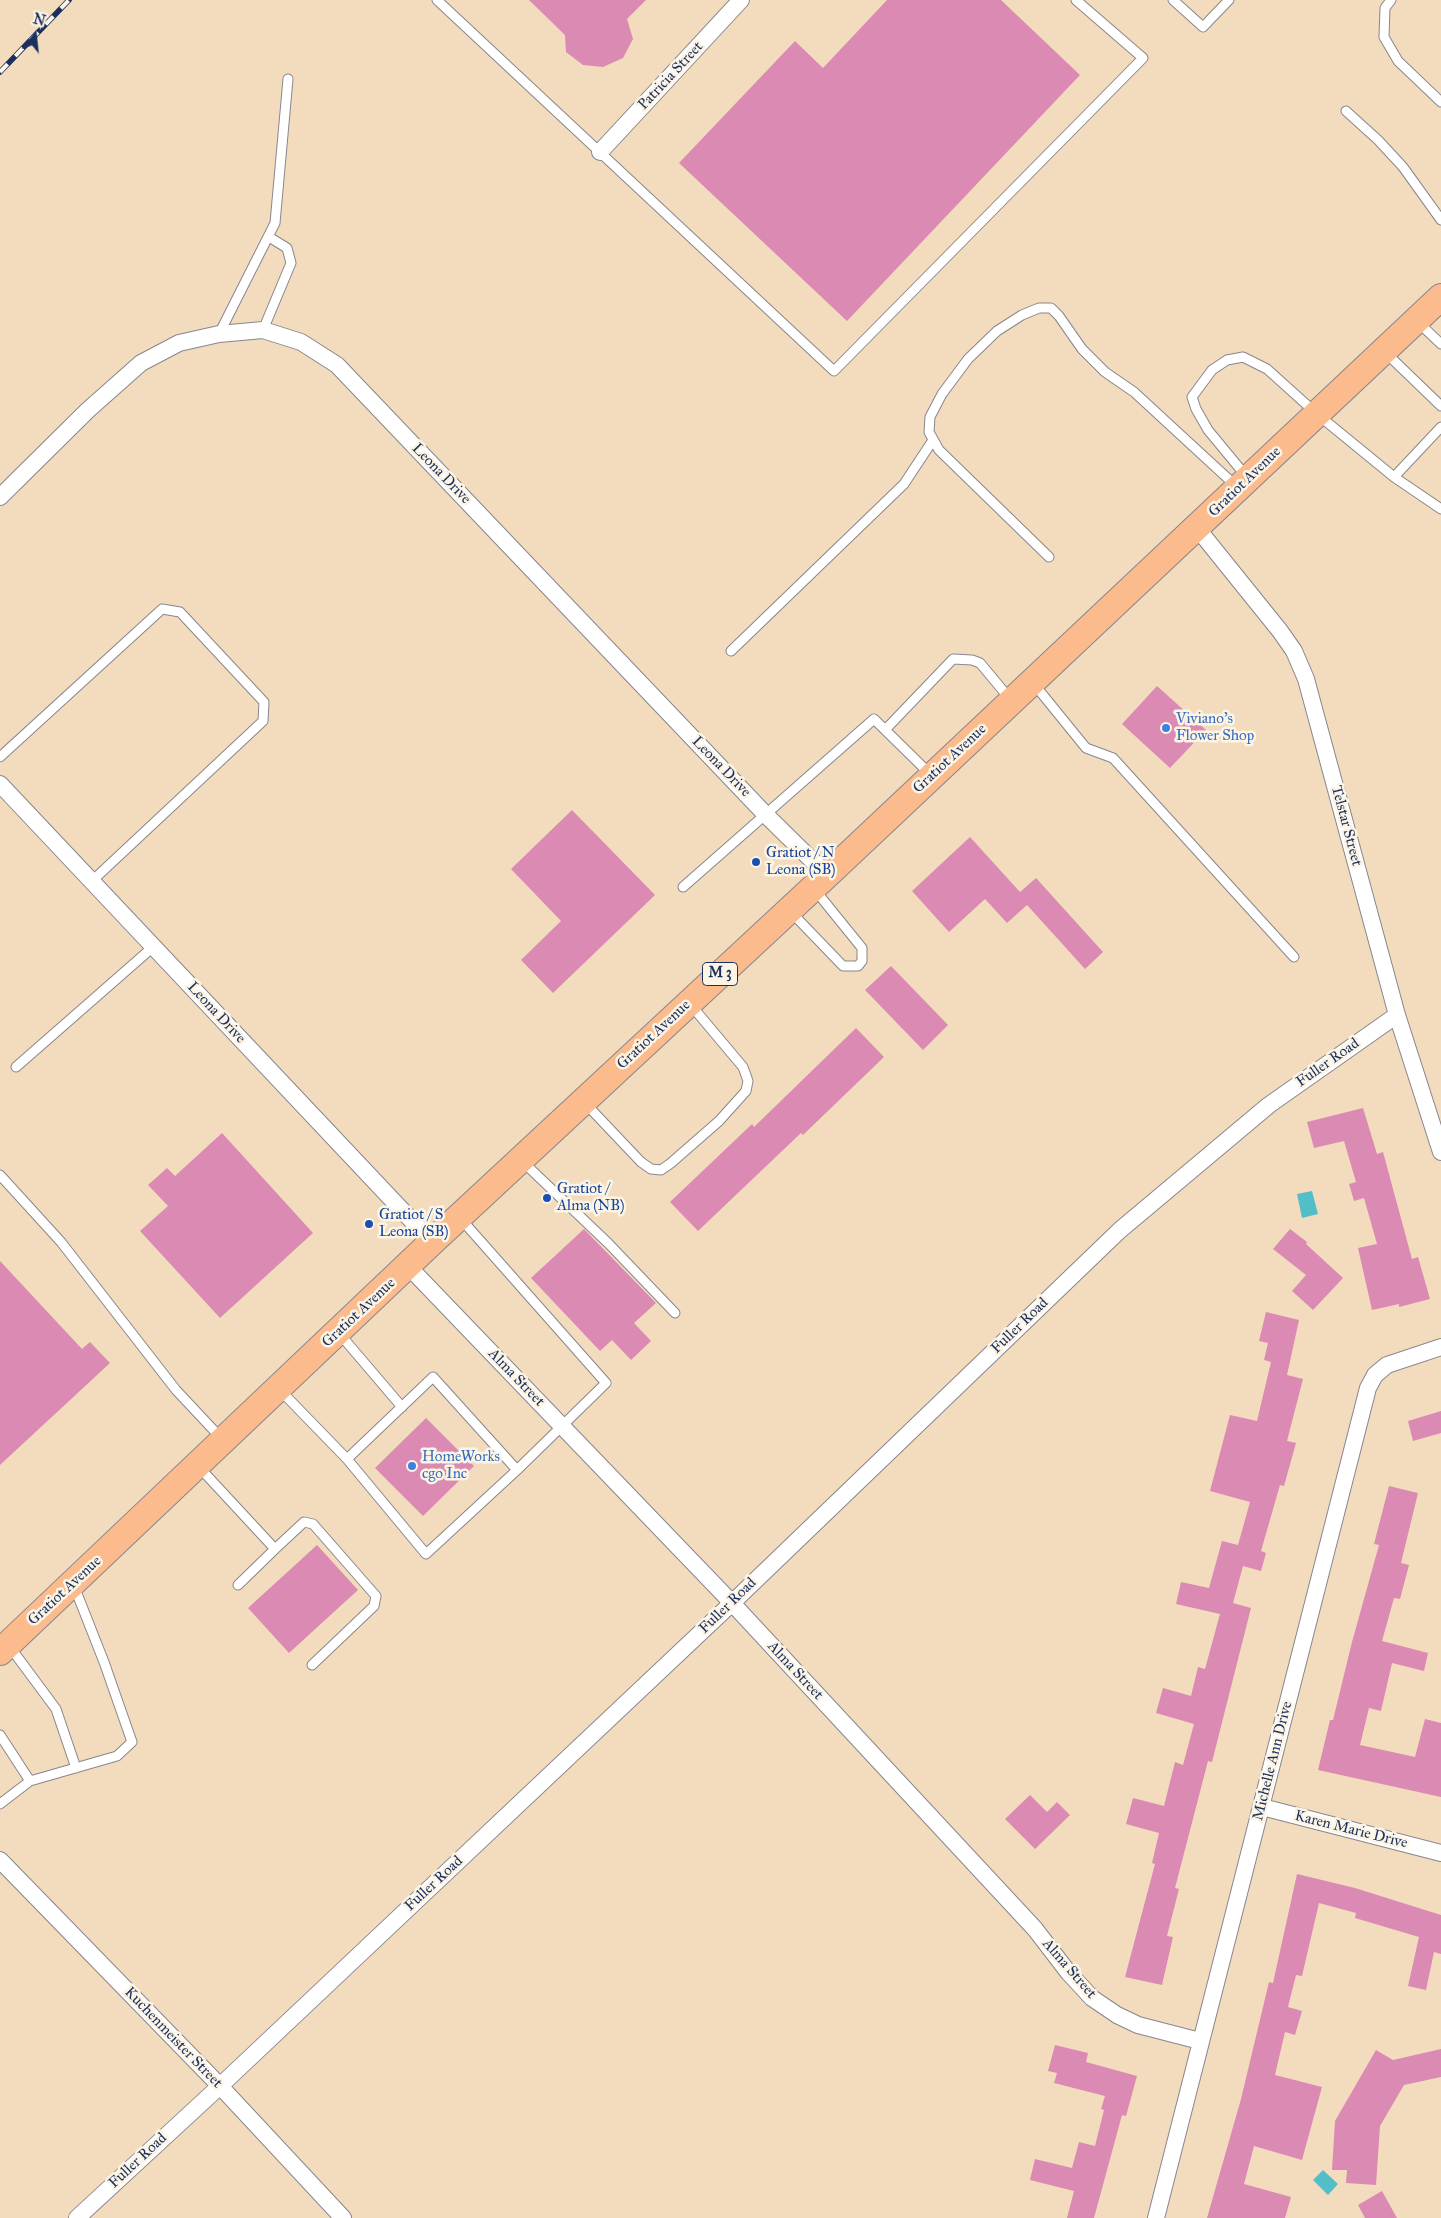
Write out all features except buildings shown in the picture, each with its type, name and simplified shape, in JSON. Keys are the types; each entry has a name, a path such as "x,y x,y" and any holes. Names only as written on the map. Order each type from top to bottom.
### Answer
{"main road":[{"name":"Gratiot Avenue","path":"3,1644 73,1583 458,1217 820,882 1441,297"}],"street":[{"name":"Patricia Street","path":"600,152 741,0"},
{"name":"Leona Drive","path":"0,497 88,410 141,363 179,343 219,334 263,330 302,342 337,365 766,815 820,882"},
{"name":"Telstar Street","path":"1197,528 1280,631 1294,651 1306,679 1397,1015 1441,1152"},
{"name":"Leona Drive","path":"0,784 432,1242"},
{"name":"Fuller Road","path":"76,2218 220,2086 732,1603 1120,1230 1269,1105 1397,1015"},
{"name":"Alma Street","path":"408,1266 732,1603 1035,1929 1068,1972 1092,1998 1116,2015 1138,2025 1200,2041"},
{"name":"Michelle Ann Drive","path":"1156,2218 1368,1388 1375,1375 1387,1365 1441,1347"},
{"name":"Karen Marie Drive","path":"1262,1807 1441,1853"},
{"name":"Kuchenmeister Street","path":"0,1860 220,2086 343,2218"}],"lane":[{"path":"437,0 834,371 1143,58 1076,0"},
{"path":"1173,0 1203,27 1229,0"},
{"path":"1391,0 1385,8 1384,37 1398,61 1441,102"},
{"path":"219,334 276,223 288,79"},
{"path":"1346,111 1378,140 1403,167 1441,220"},
{"path":"263,330 291,263 286,248 269,237"},
{"path":"1049,557 939,450 929,432 930,417 942,394 968,359 998,331 1022,315 1039,308 1051,308 1059,316 1082,349 1100,366 1243,484"},
{"path":"1416,321 1441,344"},
{"path":"1384,351 1441,406"},
{"path":"1243,484 1208,430 1196,409 1192,397 1212,370 1227,360 1243,357 1267,369 1316,414 1394,477 1441,509"},
{"path":"1394,477 1441,427"},
{"path":"731,651 904,484 933,440"},
{"path":"0,757 162,609 180,612 264,702 263,721 92,881"},
{"path":"886,730 953,659 972,660 980,663 1012,702"},
{"path":"1032,682 1086,748 1112,758 1294,957"},
{"path":"682,887 874,719 932,776"},
{"path":"789,910 843,966 858,966 862,961 862,948 820,882"},
{"path":"16,1067 154,947"},
{"path":"583,1101 641,1162 651,1169 661,1170 719,1121 746,1091 748,1081 743,1067 689,1003"},
{"path":"520,1159 608,1243 675,1313"},
{"path":"0,1175 61,1242 176,1390 223,1440"},
{"path":"278,1388 346,1459 426,1554 517,1470 606,1383 458,1217"},
{"path":"338,1332 402,1407"},
{"path":"346,1459 433,1377 517,1470"},
{"path":"197,1465 275,1549"},
{"path":"238,1585 304,1522 313,1524 376,1596 374,1606 312,1665"},
{"path":"0,1804 30,1781 118,1756 132,1742 104,1662 73,1583"},
{"path":"3,1644 56,1709 76,1768"},
{"path":"0,1735 30,1781"}],"water":[{"path":"1312,1191 1318,1214 1302,1218 1297,1194"},
{"path":"1323,2170 1338,2184 1328,2195 1313,2180"}],"railway":[{"path":"0,72 69,0"}],"place":[{"name":"Viviano's Flower Shop","path":"1166,728"},
{"name":"Gratiot / N Leona (SB)","path":"756,862"},
{"name":"Gratiot / Alma (NB)","path":"547,1198"},
{"name":"Gratiot / S Leona (SB)","path":"369,1224"},
{"name":"HomeWorks cgo Inc","path":"412,1466"}]}
